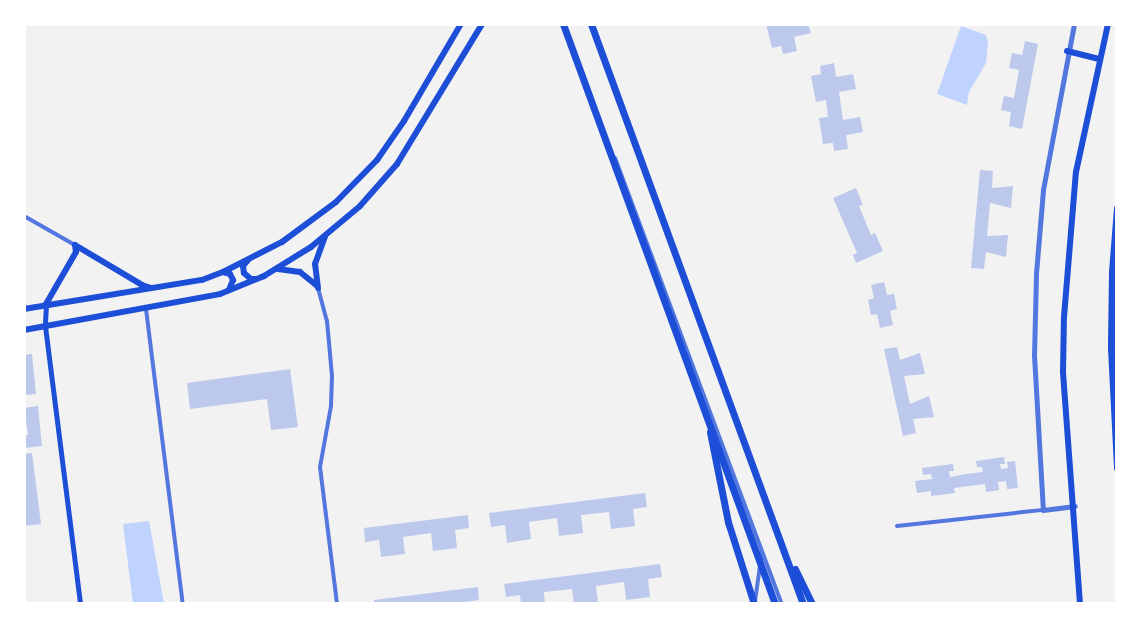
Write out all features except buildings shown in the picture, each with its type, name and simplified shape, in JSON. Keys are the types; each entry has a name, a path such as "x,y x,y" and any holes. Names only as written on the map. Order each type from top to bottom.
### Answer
{"highway":[{"path":"564,24 775,604"},
{"path":"591,24 803,604"},
{"path":"1117,208 1111,326 1117,468"},
{"path":"706,415 728,522 755,604"},
{"path":"783,548 812,604"}],"main road":[{"path":"24,309 202,280 248,260 312,221 360,180 392,140 461,24"},
{"path":"24,330 200,299 228,291 274,270 327,235 360,206 397,164 482,24"},
{"path":"1080,604 1075,506 1063,372 1064,317 1076,172 1108,24"},
{"path":"1067,51 1100,59"},
{"path":"318,288 315,264 327,235"},
{"path":"75,245 142,285 154,288"},
{"path":"75,245 76,252 46,304 45,326 80,604"},
{"path":"248,260 243,266 244,273 251,279 257,279"},
{"path":"274,270 282,268 300,272 318,288"},
{"path":"222,272 230,274 233,280 233,286 228,291"}],"street":[{"path":"564,24 782,604"},
{"path":"1043,510 1035,392 1036,274 1042,190 1074,24"},
{"path":"24,216 75,245"},
{"path":"318,288 327,321 332,376 331,406 320,467 337,604"},
{"path":"146,309 183,604"},
{"path":"897,526 1075,506"},
{"path":"755,604 762,551"}],"water":[{"path":"961,26 986,35 988,42 986,63 969,92 967,105 937,94"},
{"path":"149,521 164,604 133,604 123,524"}]}
